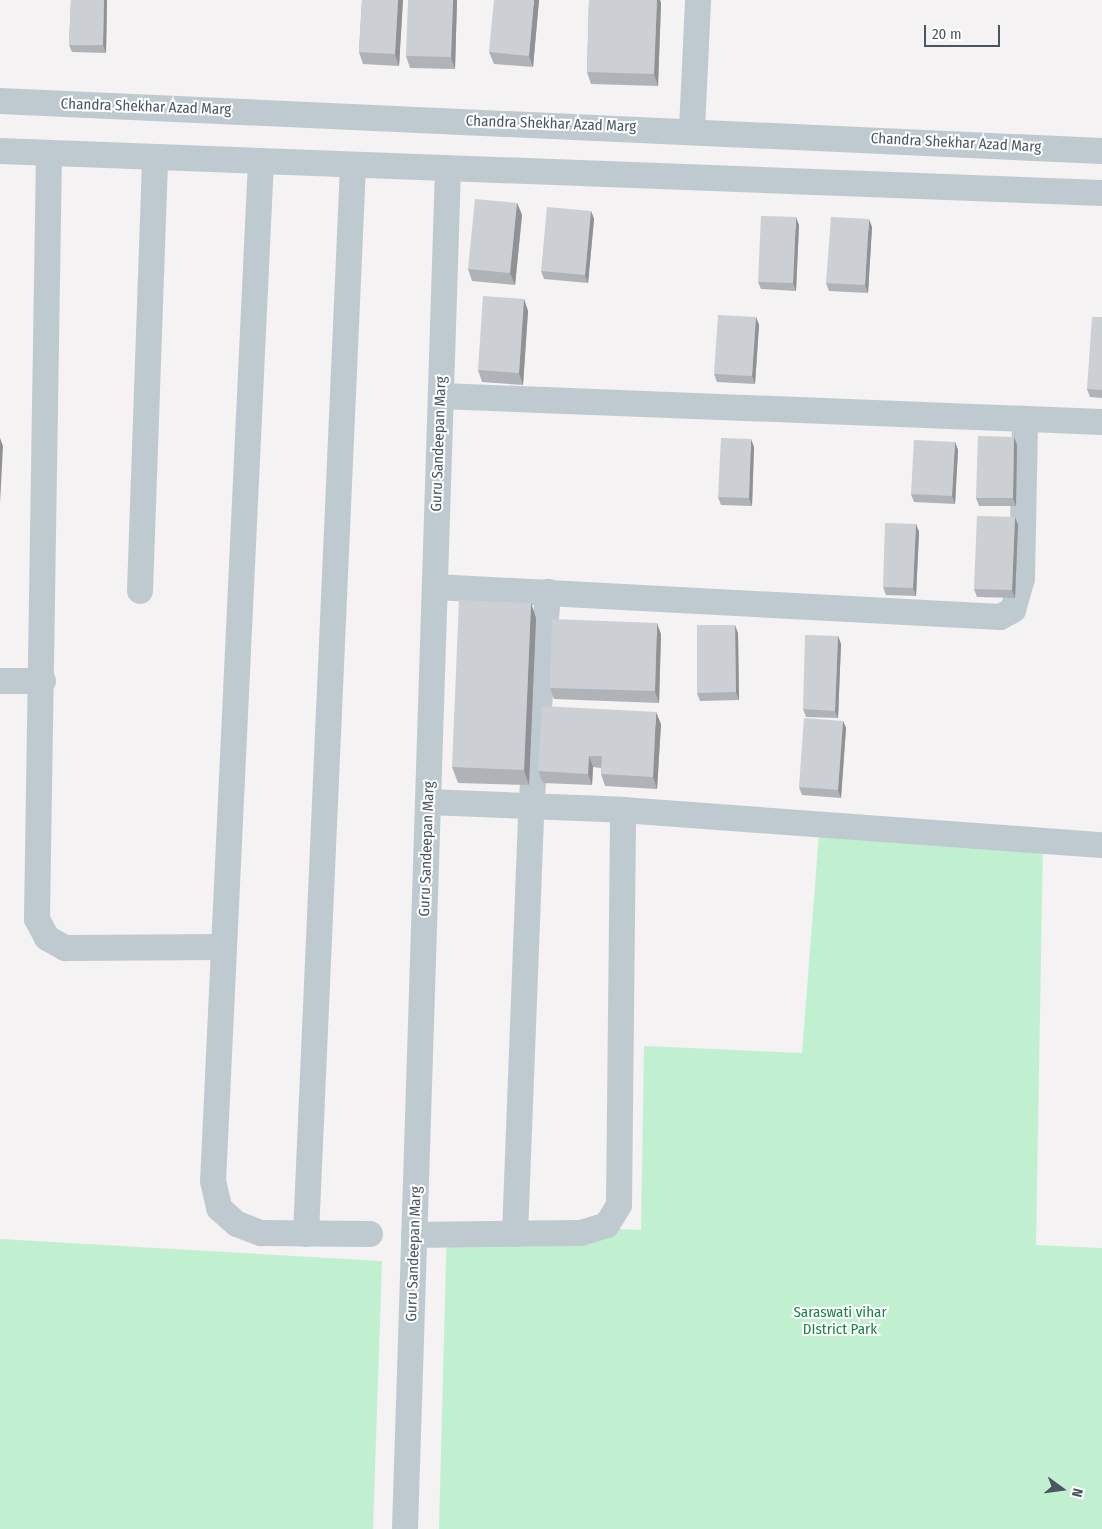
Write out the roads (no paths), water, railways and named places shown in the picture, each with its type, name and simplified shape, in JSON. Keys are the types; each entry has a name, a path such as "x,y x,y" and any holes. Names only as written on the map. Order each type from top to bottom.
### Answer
{"street":[{"path":"692,130 698,0"},
{"name":"Chandra Shekhar Azad Marg","path":"0,101 692,130 1102,150"},
{"path":"0,151 1102,193"},
{"path":"49,153 43,682 37,919 47,938 65,948 224,947"},
{"path":"140,591 155,157"},
{"path":"261,161 213,1181 219,1208 237,1224 262,1233 370,1234"},
{"path":"306,1234 353,165"},
{"name":"Guru Sandeepan Marg","path":"406,1529 448,169"},
{"path":"441,396 1102,422"},
{"path":"435,587 1000,617 1013,610 1022,579 1025,419"},
{"path":"515,1234 531,809 548,592"},
{"path":"0,681 43,682"},
{"path":"428,802 531,809 623,810 1102,845"},
{"path":"414,1235 581,1233 607,1225 619,1205 623,810"}],"park label":[{"name":"Saraswati vihar DIstrict Park","path":"840,1320"}]}
